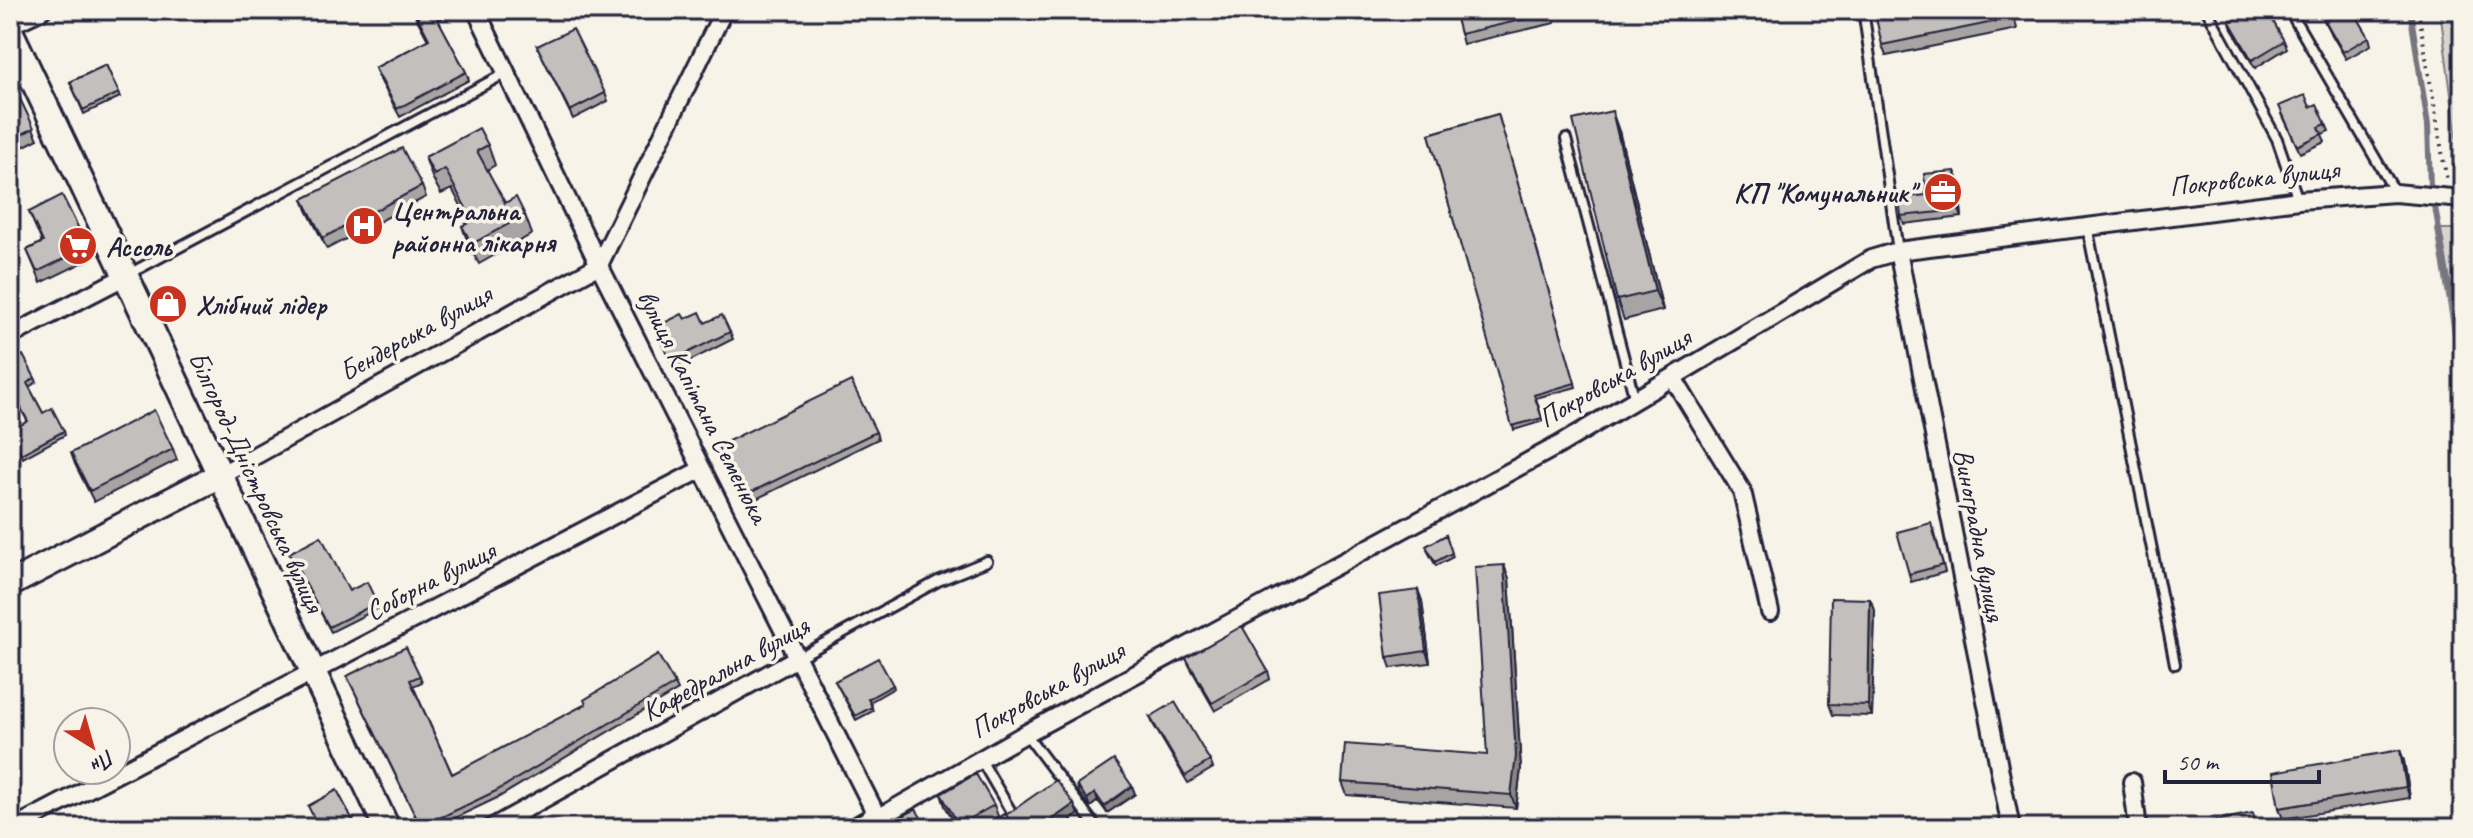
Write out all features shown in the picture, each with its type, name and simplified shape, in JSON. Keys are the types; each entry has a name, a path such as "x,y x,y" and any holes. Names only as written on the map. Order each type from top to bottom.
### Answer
{"main road":[{"name":"Білгород-Дністровська вулиця","path":"10,28 387,828"},
{"name":"Бендерська вулиця","path":"10,584 222,474"}],"street":[{"path":"10,28 42,10"},
{"name":"вулиця Капітана Семенюка","path":"476,10 599,265 797,658 874,825"},
{"path":"599,265 724,10"},
{"name":"Покровська вулиця","path":"874,825 1025,734 1635,401 1871,259 1898,251 2299,200 2395,193 2456,198"},
{"name":"Виноградна вулиця","path":"1898,251 2011,828"},
{"name":"Бендерська вулиця","path":"222,474 599,265"},
{"path":"10,336 126,276"},
{"path":"1673,378 1742,491 1770,612"},
{"name":"Соборна вулиця","path":"13,828 702,469"},
{"name":"Кафедральна вулиця","path":"491,828 797,658"},
{"path":"2132,782 2138,828"}],"lane":[{"path":"1861,10 1898,251"},
{"path":"2207,10 2277,139 2299,200"},
{"path":"2289,10 2395,193"},
{"path":"126,276 506,73"},
{"path":"1566,139 1635,401"},
{"path":"2087,226 2175,664"},
{"name":"Кафедральна вулиця","path":"797,658 938,581 987,561"},
{"path":"1025,734 1097,828"},
{"path":"981,759 1013,815 993,828"}],"path":[{"path":"2418,10 2456,198"}],"shaded area":[{"path":"2440,10 2463,10 2463,187"},
{"path":"2436,229 2463,229 2463,394"}],"building":[{"path":"414,10 438,10 434,12 466,72 397,109 375,68 429,39"},
{"path":"1454,10 1550,10 1551,13 1460,34"},
{"path":"1913,10 2011,10 2013,18 1882,45 1876,18"},
{"path":"2250,10 2267,10 2284,41 2252,60 2230,22"},
{"path":"2331,10 2353,10 2369,37 2343,52 2322,15"},
{"path":"573,29 605,93 570,111 537,46"},
{"path":"106,65 119,93 83,110 70,82"},
{"path":"10,78 34,128 13,139 10,132"},
{"path":"2305,95 2310,107 2317,104 2326,124 2319,127 2322,134 2297,146 2279,106"},
{"path":"1612,111 1655,291 1617,300 1573,120"},
{"path":"1498,114 1575,383 1534,395 1542,418 1512,426 1429,134"},
{"path":"479,128 488,145 477,151 505,203 516,197 525,215 472,244 462,226 473,221 445,169 434,175 425,157"},
{"path":"402,148 422,186 323,238 303,199"},
{"name":"КП \"Комунальник\"","path":"1955,171 1959,210 1901,216 1899,198 1926,195 1924,174"},
{"path":"62,195 88,247 37,272 27,250 43,242 29,212"},
{"path":"700,312 705,323 722,315 730,332 671,361 654,328 682,314 685,319"},
{"path":"23,355 35,378 27,383 43,413 52,408 64,431 21,454 10,431 28,421 10,392 10,362"},
{"path":"851,381 876,432 743,496 718,446"},
{"path":"154,410 173,449 90,491 71,453"},
{"path":"1931,523 1943,565 1909,574 1897,532"},
{"path":"1446,535 1452,553 1435,562 1426,546"},
{"path":"321,536 349,591 367,582 377,603 329,627 289,553"},
{"path":"1504,565 1516,756 1511,795 1342,782 1345,744 1487,755 1475,567"},
{"path":"1418,590 1426,651 1387,657 1379,595"},
{"path":"1831,598 1870,599 1868,705 1829,704"},
{"path":"1242,626 1268,671 1212,703 1186,658"},
{"path":"406,647 420,676 410,680 452,774 586,704 584,700 658,655 675,684 496,791 421,827 347,676"},
{"path":"878,658 893,685 868,699 872,707 855,716 835,681"},
{"path":"1175,702 1210,761 1185,776 1150,717"},
{"path":"2400,750 2406,787 2279,808 2273,772"},
{"path":"1114,760 1132,786 1104,806 1095,793 1087,799 1077,785"},
{"path":"976,774 994,805 959,825 941,794"},
{"path":"1056,780 1074,804 1040,828 1015,828 1006,815"},
{"path":"337,790 357,828 319,828 308,806"},
{"path":"916,809 927,828 904,828 898,819"},
{"path":"2253,813 2256,828 2181,828"}],"waterway":[{"path":"2410,10 2428,125 2430,188"},
{"path":"2435,207 2463,365"}],"place":[{"name":"КП \"Комунальник\"","path":"1943,192"},
{"name":"Центральна районна лікарня","path":"364,226"},
{"name":"Ассоль","path":"78,246"},
{"name":"Хлібний лідер","path":"168,304"}]}
